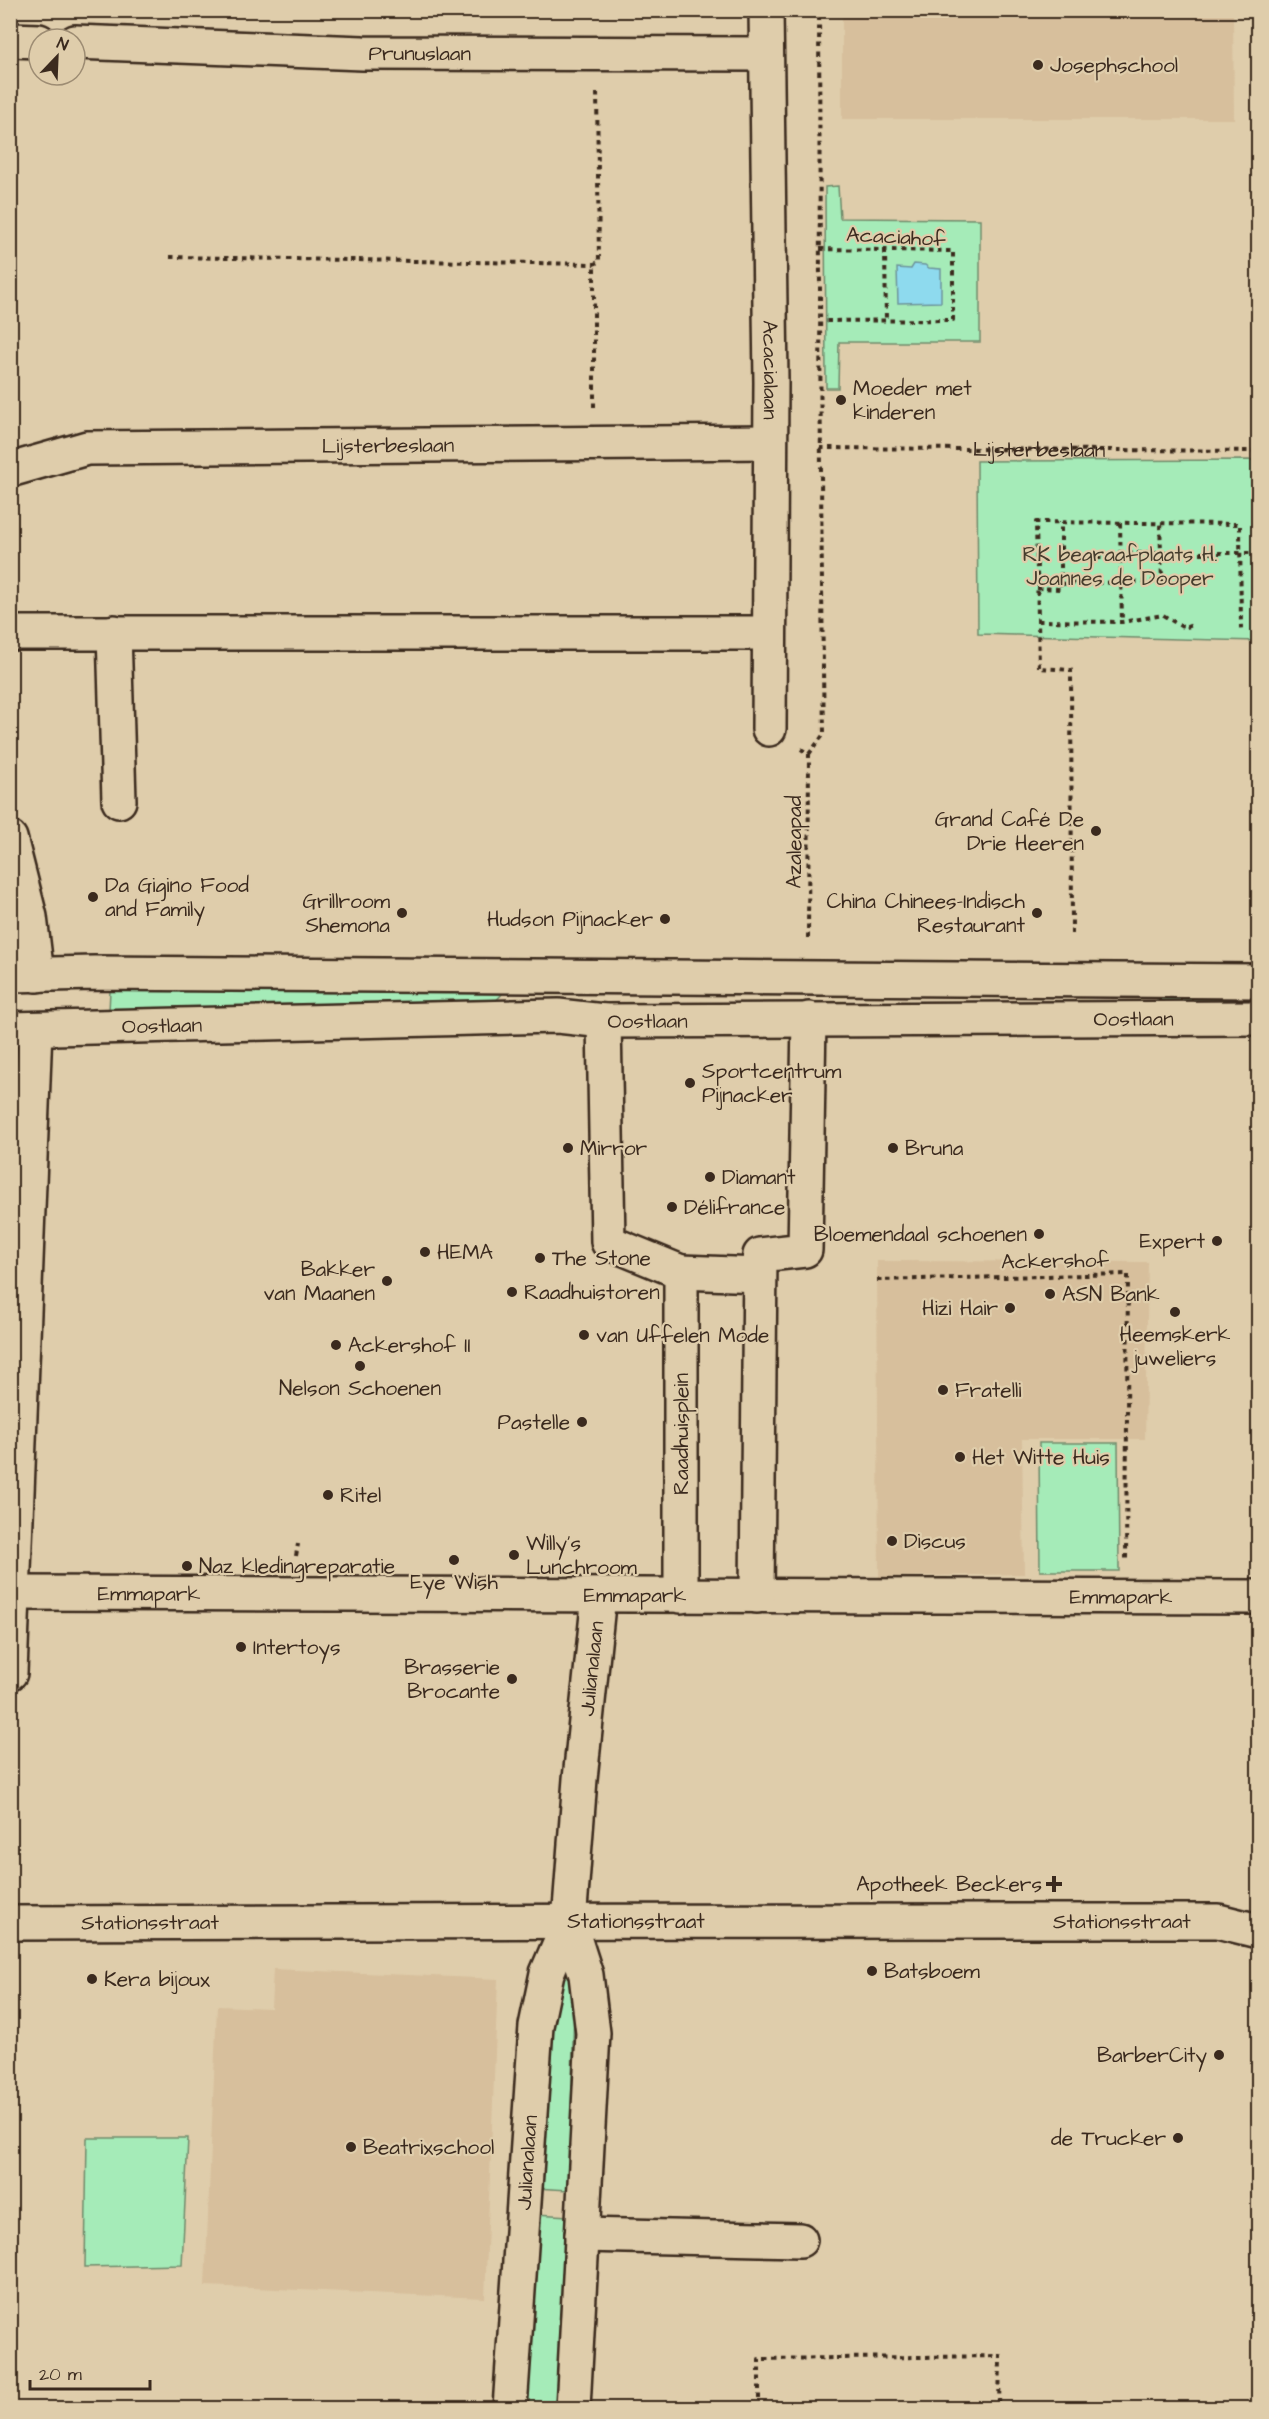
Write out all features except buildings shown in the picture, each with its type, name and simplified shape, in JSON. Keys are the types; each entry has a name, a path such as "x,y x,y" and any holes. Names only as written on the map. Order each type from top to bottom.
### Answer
{"street":[{"name":"Acacialaan","path":"766,10 770,239 769,729"},
{"path":"10,40 27,41"},
{"name":"Prunuslaan","path":"87,42 363,53 765,54"},
{"name":"Lijsterbeslaan","path":"10,470 87,448 770,442"},
{"path":"114,632 119,801"},
{"path":"10,633 768,633"},
{"path":"10,838 30,917 24,975"},
{"name":"Oostlaan","path":"24,975 1258,981"},
{"name":"Oostlaan","path":"23,1029 558,1016 604,1021 1258,1018"},
{"path":"757,1596 760,1255 805,1250 809,1019"},
{"path":"604,1021 608,1242 681,1272 759,1275"},
{"path":"10,1673 23,1029"},
{"name":"Raadhuisplein","path":"681,1272 681,1596"},
{"name":"Emmapark","path":"13,1593 1258,1597"},
{"name":"Julianalaan","path":"510,2409 536,2026 547,1973 569,1922 580,1779 599,1595"},
{"name":"Stationsstraat","path":"10,1923 1218,1921 1258,1931"},
{"name":"Julianalaan","path":"569,1922 586,1975 593,2033 573,2409"},
{"path":"582,2235 800,2240"}],"path":[{"path":"769,729 809,754 824,734 820,448 822,321 819,10"},
{"path":"170,257 594,264 599,262 597,52"},
{"name":"Acaciahof","path":"820,249 953,251 953,320 822,321"},
{"path":"885,250 885,321"},
{"path":"594,264 594,444"},
{"name":"Lijsterbeslaan","path":"820,448 1258,451"},
{"path":"1072,934 1071,670 1039,668 1036,522 1240,524 1241,630"},
{"path":"1037,588 1061,589 1061,522"},
{"path":"1120,523 1122,622"},
{"path":"1061,584 1162,581 1160,523"},
{"path":"1061,558 1110,558 1110,553 1258,553"},
{"path":"1038,621 1122,622 1163,615 1184,628 1195,624"},
{"name":"Azaleapad","path":"807,978 809,754"},
{"name":"Ackershof","path":"877,1280 1128,1274 1118,1596"},
{"path":"759,2409 759,2359 1000,2356 999,2409"}],"shaded area":[{"name":"Josephschool","path":"842,11 1233,11 1234,119 842,119"},
{"path":"877,1261 1148,1262 1145,1439 1022,1439 1024,1574 879,1577"},
{"name":"Beatrixschool","path":"273,1969 498,1979 485,2298 205,2286 217,2006 271,2008"}],"green space":[{"path":"838,186 840,218 980,219 980,342 839,342 838,388 826,388 825,187"},
{"name":"RK begraafplaats H. Joannes de Dooper","path":"1258,460 1258,641 978,634 977,461"},
{"path":"1258,985 1258,1006 1151,1006 1171,986"},
{"path":"110,991 505,991 487,1010 109,1011"},
{"path":"1039,1443 1118,1443 1119,1571 1040,1571"},
{"path":"554,1969 575,1970 569,2190 534,2188"},
{"path":"87,2138 188,2138 182,2265 85,2267"},
{"path":"535,2214 569,2216 559,2408 526,2408"}],"water":[{"path":"914,264 941,269 941,302 898,303 897,268 911,269"}],"place":[{"name":"Josephschool","path":"1038,65"},
{"name":"Moeder met kinderen","path":"841,400"},
{"name":"Grand Café De Drie Heeren","path":"1096,831"},
{"name":"Da Gigino Food and Family","path":"93,897"},
{"name":"Grillroom Shemona","path":"402,913"},
{"name":"China Chinees-Indisch Restaurant","path":"1037,913"},
{"name":"Hudson Pijnacker","path":"665,919"},
{"name":"Sportcentrum Pijnacker","path":"690,1083"},
{"name":"Mirror","path":"568,1148"},
{"name":"Bruna","path":"893,1148"},
{"name":"Diamant","path":"710,1177"},
{"name":"Délifrance","path":"672,1207"},
{"name":"Bloemendaal schoenen","path":"1039,1234"},
{"name":"Expert","path":"1217,1241"},
{"name":"HEMA","path":"425,1252"},
{"name":"The Stone","path":"540,1258"},
{"name":"Bakker van Maanen","path":"387,1281"},
{"name":"Raadhuistoren","path":"512,1292"},
{"name":"ASN Bank","path":"1050,1294"},
{"name":"Hizi Hair","path":"1010,1308"},
{"name":"Heemskerk juweliers","path":"1175,1312"},
{"name":"van Uffelen Mode","path":"584,1335"},
{"name":"Ackershof II","path":"336,1345"},
{"name":"Nelson Schoenen","path":"360,1366"},
{"name":"Fratelli","path":"943,1390"},
{"name":"Pastelle","path":"582,1422"},
{"name":"Het Witte Huis","path":"960,1457"},
{"name":"Ritel","path":"328,1495"},
{"name":"Discus","path":"892,1541"},
{"name":"Willy's Lunchroom","path":"514,1555"},
{"name":"Eye Wish","path":"454,1560"},
{"name":"Naz kledingreparatie","path":"187,1566"},
{"name":"Intertoys","path":"241,1647"},
{"name":"Brasserie Brocante","path":"512,1679"},
{"name":"Apotheek Beckers","path":"1054,1884"},
{"name":"Batsboem","path":"872,1971"},
{"name":"Kera bijoux","path":"92,1979"},
{"name":"BarberCity","path":"1219,2055"},
{"name":"de Trucker","path":"1178,2138"},
{"name":"Beatrixschool","path":"351,2147"}]}
